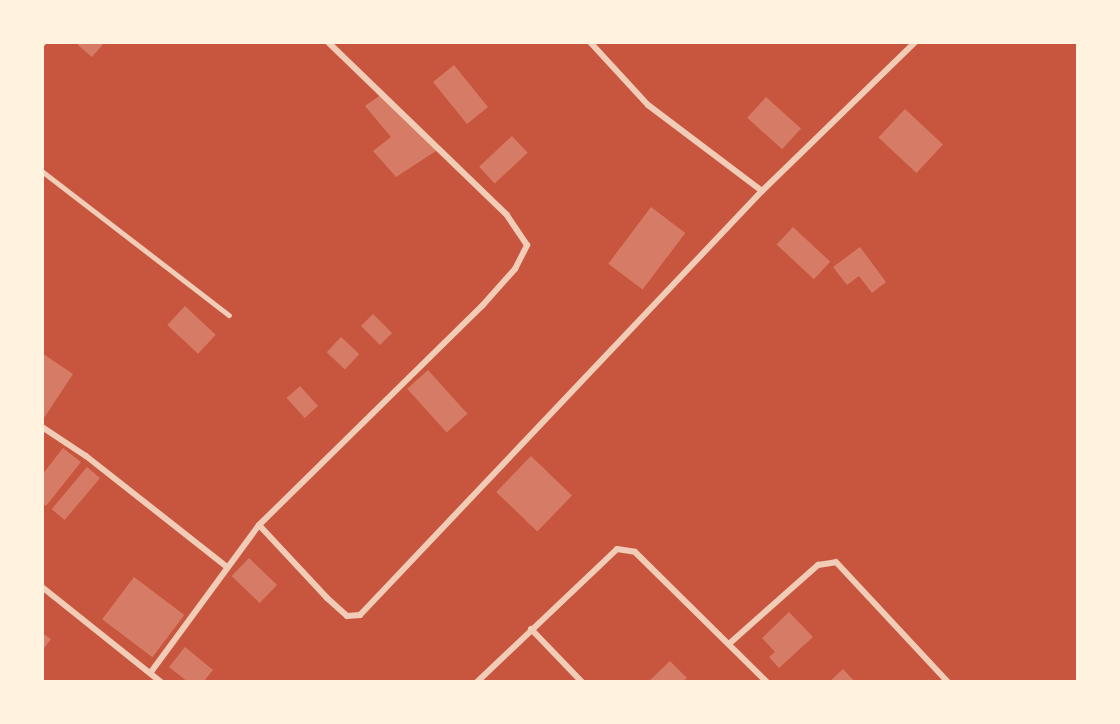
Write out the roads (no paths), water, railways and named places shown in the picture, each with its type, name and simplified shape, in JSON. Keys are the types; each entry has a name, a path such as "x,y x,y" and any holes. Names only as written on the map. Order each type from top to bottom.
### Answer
{"street":[{"path":"151,672 226,566 259,525 482,306 515,269 527,245 507,214 328,42"},
{"path":"590,42 648,105 762,191"},
{"path":"259,525 347,616 360,615 762,191 915,42"},
{"path":"42,427 86,456 226,566"},
{"path":"477,682 608,554 625,549 635,552 767,682"},
{"path":"730,644 818,564 836,562 948,682"},
{"path":"42,588 161,682"},
{"path":"531,629 582,682"}],"lane":[{"path":"42,171 229,315"}]}
